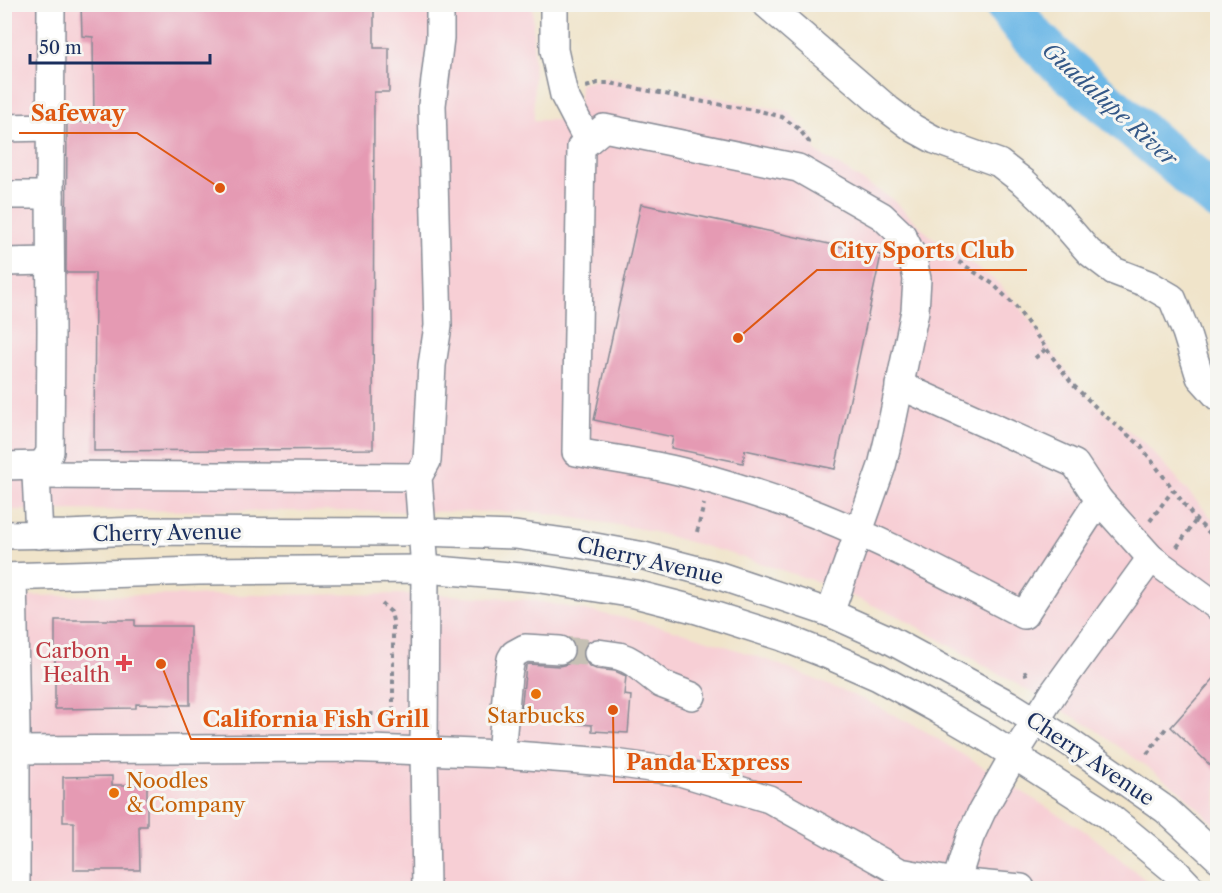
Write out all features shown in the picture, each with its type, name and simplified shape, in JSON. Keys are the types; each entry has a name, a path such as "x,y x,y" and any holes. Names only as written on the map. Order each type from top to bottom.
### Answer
{"street":[{"path":"39,535 38,470 50,452 51,4"},
{"path":"426,888 425,569 418,477 427,461 432,365 438,326 432,105 440,38 440,4"},
{"path":"554,4 554,50 564,95 588,141"},
{"path":"766,4 913,128 935,140 999,163 1049,206 1089,252 1114,271 1148,284 1172,298 1186,332 1200,377 1218,397"},
{"path":"4,128 50,127"},
{"path":"830,613 859,534 882,466 915,311 917,279 912,255 902,235 882,216 798,168 604,128 581,147 576,453 672,470 789,504 859,534 897,550 1024,615 1099,500"},
{"path":"4,195 50,195"},
{"path":"4,262 50,261"},
{"path":"899,385 1075,464 1099,500 1218,607"},
{"path":"4,466 38,470 418,477"},
{"name":"Cherry Avenue","path":"4,535 135,531 421,532 515,536 644,555 717,575 830,613 888,639 1069,742 1166,810 1218,858"},
{"path":"955,885 970,837 982,811 1035,721 1054,692 1162,555"},
{"name":"Cherry Avenue","path":"9,577 199,571 425,569 534,578 635,594 697,610 782,637 828,655 878,677 981,734 1106,814 1174,870 1191,888"},
{"path":"9,577 15,750 16,888"},
{"path":"501,754 511,659 514,654 525,648 560,650"},
{"path":"598,653 627,659 661,684 692,696"},
{"path":"15,750 345,748 424,750 607,762 680,772 769,799 900,872 955,885 1022,888"}],"path":[{"path":"580,93 586,87 610,82 760,111 782,117 799,129 808,142 807,153"},
{"path":"934,246 993,284 1016,307 1072,384 1103,414 1140,444 1196,520 1218,541"},
{"path":"1035,358 1046,349"},
{"path":"1144,528 1173,490"},
{"path":"697,532 706,495"},
{"path":"1162,555 1196,520"},
{"path":"382,604 391,612 393,621 393,714 395,722"},
{"path":"1025,671 1027,678"},
{"path":"360,714 393,714"},
{"path":"1147,754 1166,728"}],"shaded area":[{"path":"5,5 533,5 534,120 564,120 578,110 580,84 607,77 787,111 815,139 815,151 892,199 929,235 996,281 1020,307 1075,382 1105,413 1144,442 1217,524 1217,827 1180,791 1093,728 900,617 821,583 643,529 536,512 5,510"},
{"path":"432,594 532,600 630,619 693,635 773,662 867,701 925,731 1091,835 1155,888 5,888 4,596"}],"building":[{"path":"81,4 374,4 374,48 389,48 389,92 374,92 373,449 94,451 95,273 66,273 67,122 94,122 93,37 82,36"},
{"path":"641,204 881,255 835,469 745,450 743,463 671,448 673,437 594,420"},
{"path":"55,620 135,620 135,626 190,626 190,705 136,704 136,708 55,709"},
{"path":"573,641 587,642 582,651 589,666 615,671 626,676 624,695 631,696 628,733 592,731 592,725 520,719 526,666 529,664 559,666 568,664 576,651"},
{"path":"1218,674 1218,773 1171,727"},
{"path":"112,776 112,785 147,785 147,826 139,826 140,870 74,870 74,822 63,822 63,777"}],"waterway":[{"name":"Guadalupe River","path":"1006,4 1029,33 1056,60 1218,199"}],"tunnel":[{"path":"560,650 598,653"}],"place":[{"name":"Safeway","path":"220,188"},
{"name":"City Sports Club","path":"738,338"},
{"name":"Carbon Health","path":"124,663"},
{"name":"California Fish Grill","path":"161,664"},
{"name":"Starbucks","path":"536,694"},
{"name":"Panda Express","path":"613,710"},
{"name":"Noodles & Company","path":"114,793"}]}
